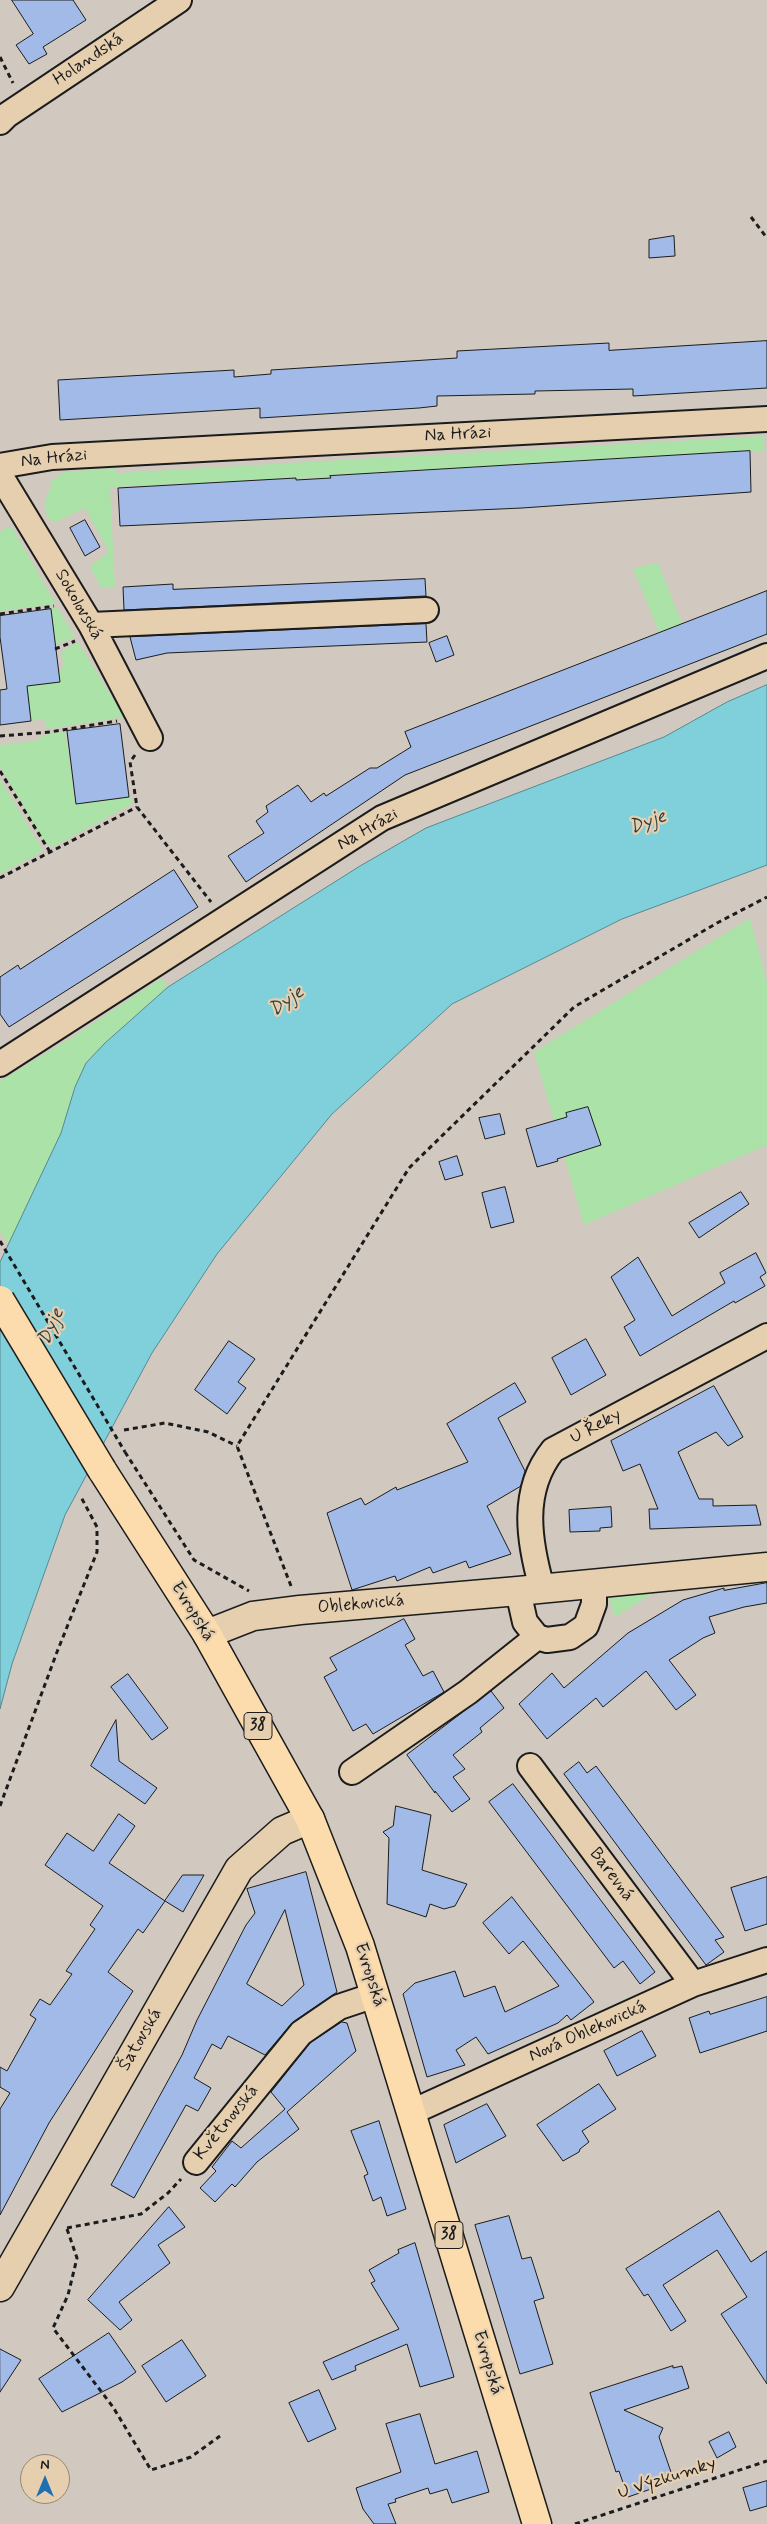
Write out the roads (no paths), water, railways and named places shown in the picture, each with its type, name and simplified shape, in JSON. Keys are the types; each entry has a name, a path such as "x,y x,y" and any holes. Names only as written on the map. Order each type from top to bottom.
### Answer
{"main road":[{"name":"Evropská","path":"0,1300 102,1470 207,1634 310,1819 360,1946 537,2524"},
{"name":"Oblekovická","path":"207,1634 253,1616 300,1610 767,1567"},
{"name":"Šatovská","path":"0,2288 239,1869 282,1831 310,1819"}],"street":[{"name":"Holandská","path":"0,122 21,105 179,0"},
{"name":"Na Hrázi","path":"0,466 52,457 767,419"},
{"name":"Sokolovská","path":"0,474 86,631 150,738"},
{"path":"86,631 426,610"},
{"name":"Na Hrázi","path":"0,1064 382,818 767,656"},
{"name":"U Řeky","path":"530,1590 533,1554 528,1520 534,1489 542,1464 553,1450 767,1336"},
{"path":"530,1590 525,1622 537,1637 547,1640 570,1637 586,1626 594,1604 594,1582"},
{"path":"352,1772 468,1692 537,1637"},
{"name":"Barevná","path":"530,1766 693,1984"},
{"name":"Nová Oblekovická","path":"412,2112 693,1984 767,1960"},
{"name":"Květnovská","path":"196,2162 301,2032 340,2006 375,1995"}],"water":[{"name":"Dyje","path":"767,685 767,865 622,919 452,1004 332,1114 217,1254 152,1353 65,1515 12,1664 0,1709 0,1262 61,1133 75,1087 86,1063 105,1043 168,987 360,866 426,828 664,737 727,702"}]}
